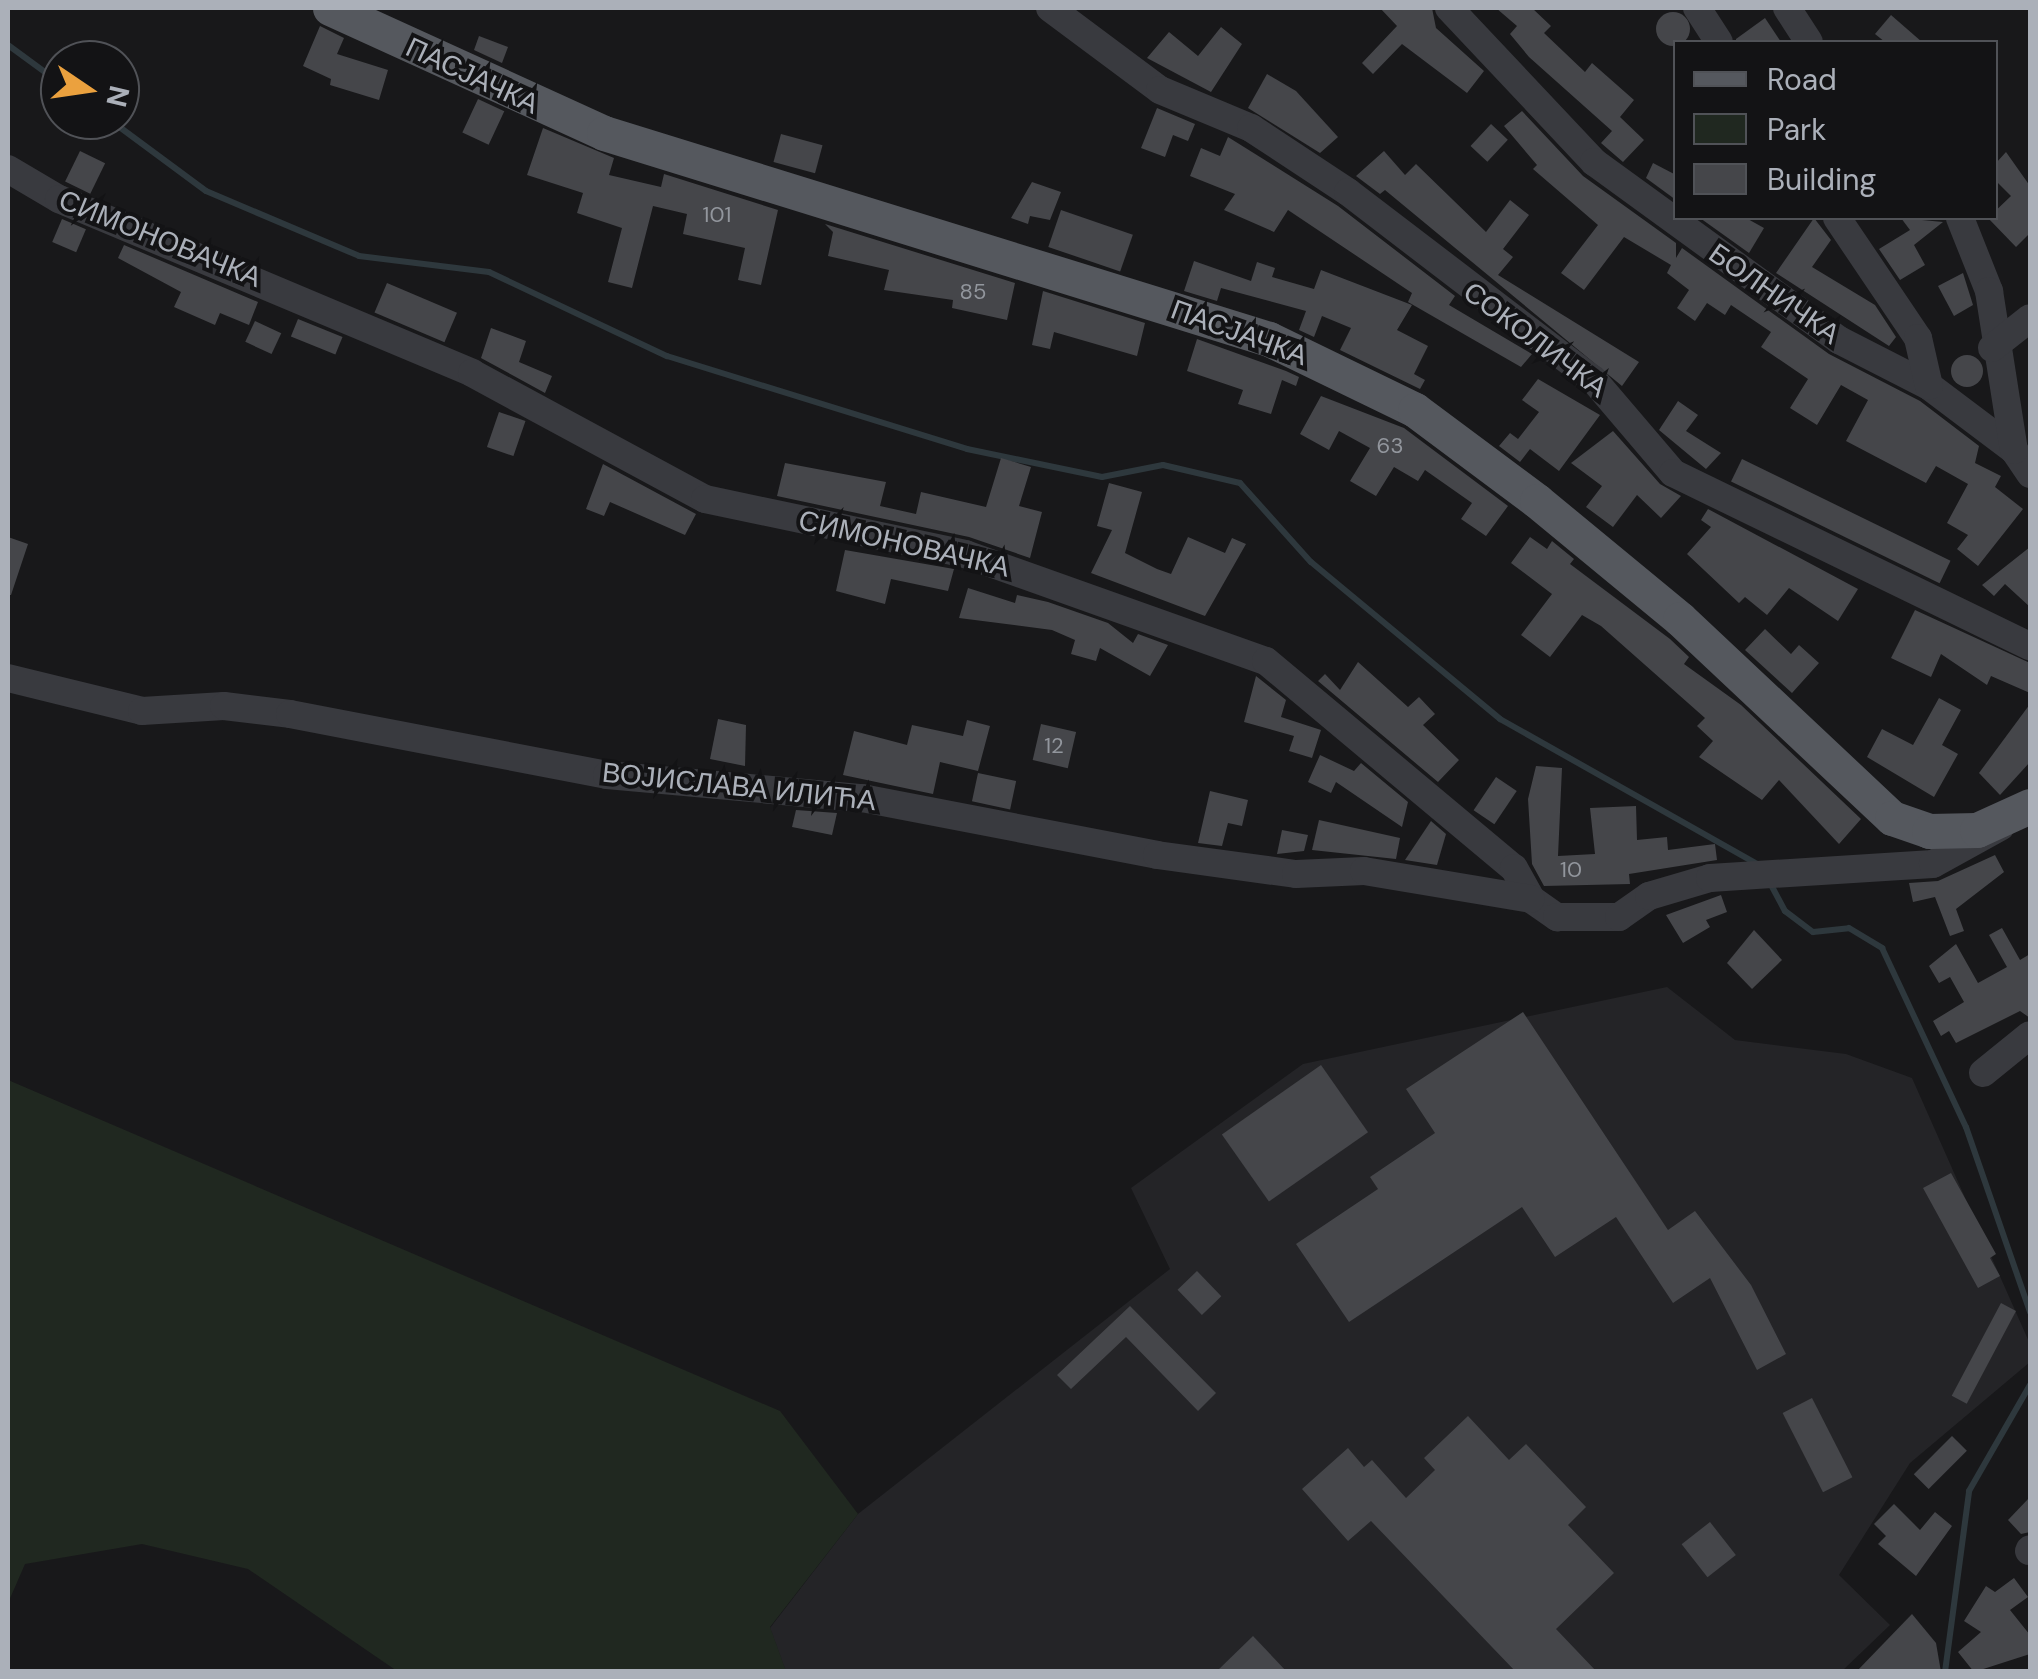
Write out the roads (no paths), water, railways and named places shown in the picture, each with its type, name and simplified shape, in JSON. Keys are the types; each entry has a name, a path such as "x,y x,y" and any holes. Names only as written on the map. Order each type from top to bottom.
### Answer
{"main road":[{"name":"ПАСЈАЧКА","path":"330,8 582,125 1244,330 1396,400 1644,587 1892,818 1942,832 2018,815"}],"street":[{"name":"СОКОЛИЧКА","path":"1050,8 1160,90 1251,128 1348,192 1593,380 1673,472 2030,646"},
{"name":"БОЛНИЧКА","path":"1448,8 1594,162 1673,220"},
{"path":"1697,8 1718,40"},
{"path":"1787,8 1808,40"},
{"name":"СИМОНОВАЧКА","path":"8,168 59,199 472,373 705,499 965,554 1266,661 1514,868 1531,899"},
{"name":"БОЛНИЧКА","path":"1674,220 1838,340 1929,386 2014,450 2030,474"},
{"path":"1838,220 1909,322 1929,386"},
{"path":"1961,220 1989,291 1992,348 2014,450"},
{"path":"1992,348 2030,318"},
{"name":"ВОЈИСЛАВА ИЛИЋА","path":"8,678 142,711 257,710 607,775 862,798 1156,855 1296,874 1364,871 1531,899"},
{"path":"1531,899 1558,917 1587,921 1619,917 1649,896 1697,881 1933,864 2018,815"},
{"path":"1982,1073 2030,1035"}],"waterway":[{"path":"8,45 40,68"},
{"path":"137,140 206,191 359,256 489,272 667,356 967,449 1102,477 1163,465 1240,483 1311,562 1500,719 1761,866"},
{"path":"1769,881 1785,911 1813,932 1849,928 1882,948 1966,1127 2030,1312"},
{"path":"1945,1672 1969,1491 2030,1385"}]}
